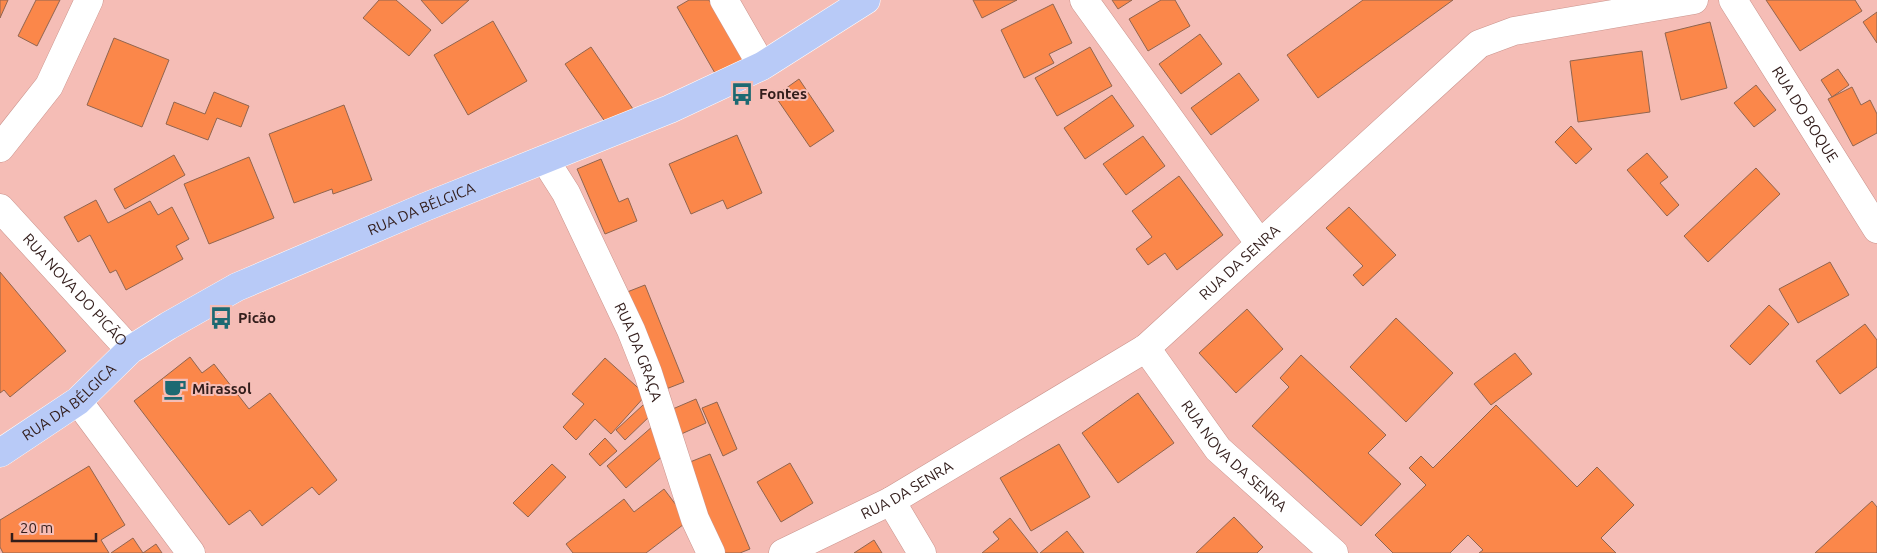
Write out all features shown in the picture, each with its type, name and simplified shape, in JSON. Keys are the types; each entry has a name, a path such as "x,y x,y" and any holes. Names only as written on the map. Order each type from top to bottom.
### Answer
{"main road":[{"name":"RUA DA BÉLGICA","path":"0,453 78,401 130,350 237,287 425,207 670,109 762,66 866,0"}],"street":[{"path":"0,148 50,86 89,0"},
{"path":"724,0 762,66"},
{"path":"1084,0 1260,244"},
{"name":"RUA DA SENRA","path":"783,553 892,501 1146,348 1479,44 1514,31 1694,0"},
{"name":"RUA DO BOQUE","path":"1733,0 1877,229"},
{"name":"RUA DA GRAÇA","path":"545,160 566,193 631,330 648,373 695,519 711,553"},
{"name":"RUA NOVA DO PICÃO","path":"0,208 130,350"},
{"name":"RUA NOVA DA SENRA","path":"1146,348 1218,449 1334,553"},
{"path":"78,401 191,553"},
{"path":"892,501 922,553"}],"building":[{"path":"0,0 8,0 0,18"},
{"path":"36,0 60,0 37,46 18,36"},
{"path":"379,0 396,0 431,30 409,56 363,18"},
{"path":"421,0 469,0 442,24"},
{"path":"689,0 709,0 743,60 716,75 677,7"},
{"path":"973,0 1017,0 982,18"},
{"path":"1112,0 1132,0 1118,9"},
{"path":"1161,0 1175,0 1190,26 1148,51 1129,19"},
{"path":"1363,0 1453,0 1318,98 1287,55"},
{"path":"1766,0 1855,0 1862,11 1800,51"},
{"path":"1053,4 1072,43 1049,54 1054,63 1024,78 1001,30"},
{"path":"1877,12 1877,43 1863,22"},
{"path":"493,21 527,81 468,115 434,55"},
{"path":"1710,22 1727,88 1681,100 1665,33"},
{"path":"1200,34 1222,64 1181,94 1159,64"},
{"path":"114,38 169,60 142,127 87,105"},
{"path":"591,47 633,109 608,126 565,64"},
{"path":"1090,47 1112,86 1057,116 1035,78"},
{"path":"1642,51 1650,112 1578,122 1570,61"},
{"path":"1838,69 1849,85 1832,97 1821,80"},
{"path":"1239,73 1259,100 1211,135 1191,108"},
{"path":"799,79 834,131 810,147 775,96"},
{"path":"1756,85 1776,110 1754,127 1734,103"},
{"path":"1852,87 1861,105 1870,100 1877,114 1877,133 1853,146 1828,99"},
{"path":"214,92 249,106 241,127 217,118 208,140 166,124 174,102 205,114"},
{"path":"1112,95 1134,126 1085,159 1064,128"},
{"path":"344,105 372,180 333,194 332,189 294,203 269,134"},
{"path":"1571,126 1592,149 1576,164 1555,142"},
{"path":"737,135 762,193 727,209 723,200 691,214 669,164"},
{"path":"1143,136 1165,166 1126,195 1103,164"},
{"path":"1647,153 1668,177 1660,183 1679,205 1667,216 1627,170"},
{"path":"174,155 185,175 125,209 114,189"},
{"path":"249,157 274,218 209,244 184,184"},
{"path":"601,159 619,202 628,198 637,221 605,234 577,169"},
{"path":"1756,168 1780,194 1708,262 1684,236"},
{"path":"1179,176 1223,235 1177,270 1165,253 1148,265 1136,249 1152,237 1132,211"},
{"path":"96,200 108,223 150,201 158,215 172,207 189,239 176,246 183,259 126,290 116,270 110,273 90,235 78,242 64,217"},
{"path":"1349,207 1396,255 1363,286 1353,275 1363,266 1326,228"},
{"path":"1830,262 1849,295 1798,323 1779,289"},
{"path":"0,272 66,351 10,397 4,390 0,393"},
{"path":"645,285 684,382 661,391 622,294"},
{"path":"1769,305 1789,324 1750,365 1730,346"},
{"path":"1247,309 1283,349 1236,393 1199,353"},
{"path":"1396,318 1453,373 1406,422 1350,367"},
{"path":"1865,324 1877,340 1877,367 1840,394 1816,361"},
{"path":"1515,353 1532,374 1491,405 1474,384"},
{"path":"1301,355 1386,435 1368,453 1401,484 1361,526 1252,426 1289,387 1280,378"},
{"path":"190,357 202,373 214,364 249,409 270,393 337,480 319,495 312,487 262,526 250,510 229,525 134,401"},
{"path":"605,358 646,395 611,434 595,419 576,440 563,427 584,404 572,394"},
{"path":"1138,393 1174,443 1118,483 1082,433"},
{"path":"696,399 706,423 679,435 668,411"},
{"path":"717,402 737,449 723,456 702,408"},
{"path":"643,405 652,414 625,440 616,430"},
{"path":"1496,405 1577,487 1597,467 1634,505 1601,538 1616,553 1479,553 1483,550 1468,535 1450,553 1393,553 1375,535 1426,485 1409,468 1421,456 1433,468"},
{"path":"653,426 672,448 626,488 607,466"},
{"path":"605,438 617,451 600,466 589,454"},
{"path":"1059,444 1090,497 1031,531 1000,478"},
{"path":"710,454 750,549 740,553 723,553 685,464"},
{"path":"790,463 813,503 781,522 757,482"},
{"path":"552,464 566,477 528,517 513,503"},
{"path":"89,466 125,525 101,540 109,553 3,553 0,547 0,520"},
{"path":"664,489 688,521 646,553 573,553 566,544 624,499 634,512"},
{"path":"1872,501 1877,507 1877,553 1815,553"},
{"path":"1234,517 1263,547 1257,553 1196,553"},
{"path":"1010,518 1038,553 982,553 999,539 993,532"},
{"path":"1067,531 1084,553 1040,553"},
{"path":"133,538 143,553 111,553"},
{"path":"874,540 882,553 854,553"},
{"path":"156,544 162,553 143,553"}],"place":[{"name":"Fontes","path":"742,94"},
{"name":"Picão","path":"221,318"},
{"name":"Mirassol","path":"175,389"}]}
